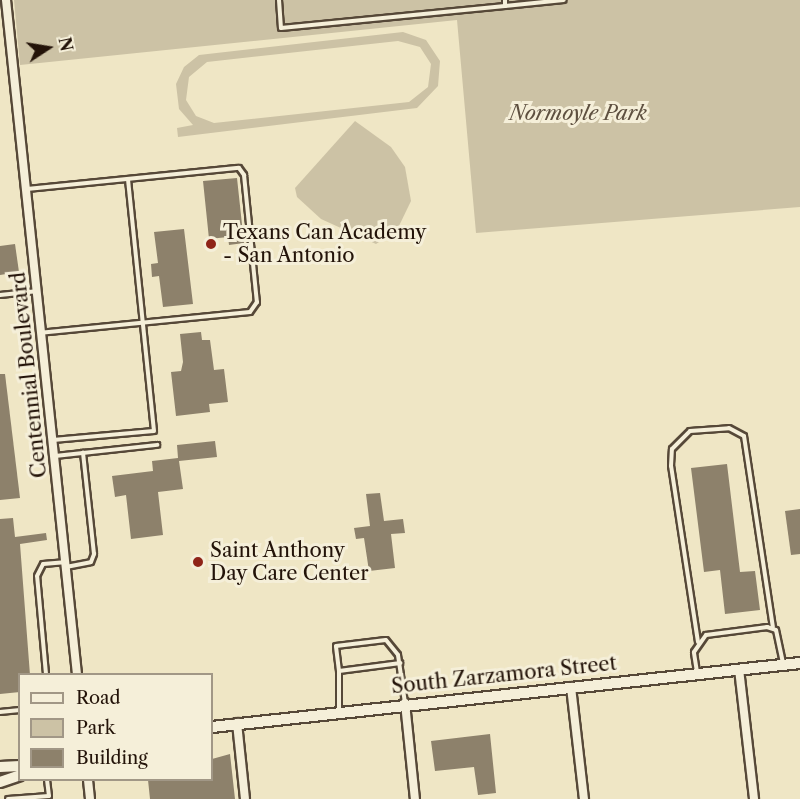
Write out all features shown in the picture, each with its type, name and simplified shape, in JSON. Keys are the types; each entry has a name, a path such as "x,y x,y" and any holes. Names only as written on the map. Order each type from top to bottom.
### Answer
{"main road":[{"name":"South Zarzamora Street","path":"213,727 339,710 800,663"},
{"path":"0,767 18,766"},
{"path":"0,782 18,776"}],"street":[{"name":"Centennial Boulevard","path":"6,0 77,673"},
{"path":"739,669 753,799"},
{"path":"571,687 584,799"},
{"path":"405,703 415,799"},
{"path":"237,723 245,799"},
{"path":"88,781 90,799"}],"lane":[{"path":"279,0 281,28 564,0"},
{"path":"504,0 505,6"},
{"path":"26,189 239,168 244,175 257,302 250,312 41,333"},
{"path":"52,440 154,430 128,179"},
{"path":"0,295 37,291"},
{"path":"697,674 698,642 671,466 678,438 690,431 729,428 744,436 773,627 783,665"},
{"path":"54,456 157,445"},
{"path":"46,673 37,576 44,564 65,565 91,562 94,554 83,453"},
{"path":"698,642 706,635 773,627"},
{"path":"339,710 339,671 336,646 386,640 400,663 405,703"},
{"path":"339,671 400,663"},
{"path":"0,712 18,710"},
{"path":"8,799 49,796 47,781"}],"green space":[{"name":"Normoyle Park","path":"14,0 800,0 800,207 476,233 457,20 20,65"},
{"path":"403,32 426,40 440,61 438,86 417,108 178,137 177,128 193,125 179,109 176,84 184,67 199,55","holes":["398,41 420,47 431,64 428,87 409,102 214,123 196,116 186,100 189,77 207,62"]},
{"path":"355,121 391,147 405,167 411,201 397,230 376,244 321,219 297,197 295,188"}],"building":[{"path":"237,178 244,243 229,245 228,237 209,239 203,181"},
{"path":"184,229 193,304 163,307 159,276 152,277 151,264 158,263 154,232"},
{"path":"15,244 19,272 0,275 0,246"},
{"path":"201,332 202,340 210,340 214,370 224,369 228,402 209,404 210,412 176,416 171,372 181,371 183,362 180,334"},
{"path":"0,374 5,374 20,498 0,500"},
{"path":"215,441 217,457 179,461 183,489 158,492 163,535 131,539 126,495 115,497 112,476 153,471 152,461 178,458 177,445"},
{"path":"727,464 740,572 755,571 760,610 725,614 720,570 704,572 691,468"},
{"path":"380,493 384,521 403,519 405,533 391,534 395,568 369,571 364,538 356,539 354,528 370,526 366,494"},
{"path":"800,509 800,554 791,555 785,511"},
{"path":"13,518 15,537 46,533 47,540 20,544 30,673 18,673 18,692 0,694 0,519"},
{"path":"490,734 496,793 478,795 474,767 435,771 431,741"},
{"path":"230,754 235,799 150,799 148,781 213,781 213,759"}],"place":[{"name":"Texans Can Academy - San Antonio","path":"211,244"},
{"name":"Saint Anthony Day Care Center","path":"198,562"}]}
